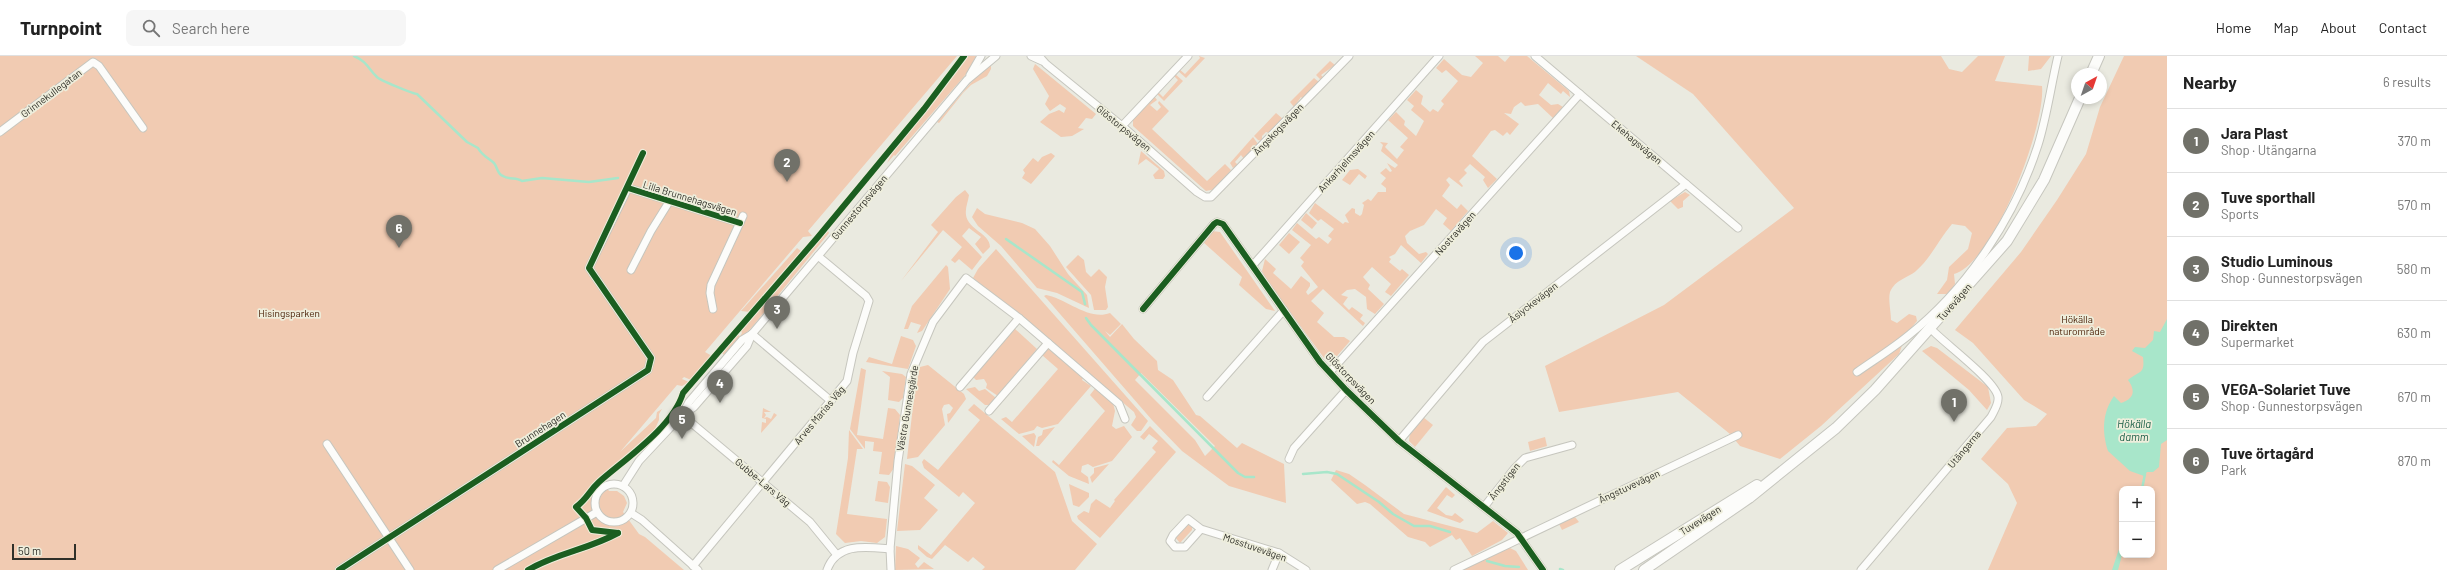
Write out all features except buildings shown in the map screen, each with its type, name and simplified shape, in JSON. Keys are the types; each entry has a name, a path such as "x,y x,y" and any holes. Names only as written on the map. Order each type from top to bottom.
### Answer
{"main road":[{"path":"2094,68 2099,56"},
{"name":"Tuvevägen","path":"1644,570 1749,498 1836,428 1875,390 1931,329 2007,241 2044,180 2077,104"},
{"name":"Tuvevägen","path":"1620,570 1781,471"}],"street":[{"name":"Gunnestorpsvägen","path":"623,486 639,461 682,415 689,402 742,340 752,334 967,80 981,56"},
{"name":"Gunnestorpsvägen","path":"967,80 996,56"},
{"name":"Glöstorpsvägen","path":"1031,56 1041,58 1122,126 1192,188 1205,197"},
{"path":"1122,126 1188,56"},
{"name":"Ängskogsvägen","path":"1205,197 1216,193 1349,56"},
{"name":"Ankarhjelmsvägen","path":"1253,265 1440,56"},
{"name":"Ekehagsvägen","path":"1535,56 1738,228"},
{"path":"1857,372 1909,335 1926,320 1954,291 1983,255 2014,202 2038,145 2058,56"},
{"name":"Grinnekullegatan","path":"0,132 93,62 99,66 143,128"},
{"name":"Nostravägen","path":"1330,372 1580,94"},
{"name":"Åslyckevägen","path":"1399,441 1483,342 1686,184"},
{"name":"Lilla Brunnehagsvägen","path":"589,268 628,188 669,202 741,220 711,285 710,293 713,309"},
{"name":"Lilla Brunnehagsvägen","path":"631,270 651,231 669,202"},
{"name":"Glöstorpsvägen","path":"1143,309 1217,222 1227,228 1284,310 1330,372 1346,390 1399,441 1520,537 1543,570"},
{"name":"Arves Marias Väg","path":"696,568 763,482 847,381 858,335 869,304 866,296 818,256"},
{"name":"Brunnehagen","path":"339,570 648,370 651,358 589,268"},
{"name":"Västra Gunnesgärde","path":"890,570 890,549 898,461 909,388 917,357 933,322 966,278 1019,318 1119,404 1125,419"},
{"path":"1207,397 1284,310"},
{"path":"960,387 1019,318"},
{"name":"Utängarna","path":"1861,570 1991,417 1997,404 1998,399 1994,388 1931,329"},
{"path":"752,334 831,401"},
{"path":"989,412 1048,342"},
{"name":"Glöstorpsvägen","path":"1289,459 1294,448 1346,390"},
{"name":"Gubbe-Lars Väg","path":"682,415 810,522 837,555"},
{"name":"Ängstuvevägen","path":"1520,537 1738,435"},
{"path":"327,444 410,570"},
{"name":"Ängstigen","path":"1484,508 1514,469 1525,458 1572,445"},
{"path":"613,484 623,486 633,497 634,505 631,513 625,519 613,522 605,520 597,512 595,498 602,488 613,484"},
{"path":"497,570 597,512"},
{"path":"631,513 642,520 696,568"},
{"name":"Mosstuvevägen","path":"1201,529 1279,553 1306,570"},
{"path":"1454,570 1520,537"},
{"path":"827,570 837,555 853,548 890,549"},
{"path":"1272,570 1279,553"}],"green space":[{"name":"Hisingsparken","path":"0,56 957,56 808,231 812,236 803,237 705,352 712,356 691,380 684,377 682,379 689,382 682,386 677,385 620,452 656,418 657,412 662,409 655,429 601,478 609,491 617,491 624,496 627,503 623,512 639,534 645,537 684,570 0,570"},
{"path":"968,56 976,56 967,73 895,156 894,155 887,163 892,153 922,115 924,115"},
{"path":"1199,56 1205,58 1186,78 1177,70 1179,69 1185,74 1200,58"},
{"path":"1475,56 1498,56 1505,62 1510,56 1527,56 1569,91 1570,97 1563,91 1561,94 1548,83 1539,95 1551,105 1558,104 1563,107 1553,118 1538,104 1525,106 1521,102 1514,107 1511,114 1504,113 1519,124 1510,135 1507,132 1503,136 1495,130 1491,131 1472,156 1497,179 1488,188 1483,180 1485,177 1470,164 1464,170 1467,173 1459,181 1463,186 1462,187 1449,177 1446,180 1450,185 1442,196 1457,209 1461,204 1468,211 1451,231 1443,224 1447,218 1436,209 1424,225 1410,231 1405,236 1407,243 1419,254 1426,252 1428,254 1421,263 1401,245 1395,254 1389,257 1391,259 1389,262 1400,271 1402,269 1409,275 1391,296 1385,292 1391,284 1372,267 1363,277 1370,285 1368,289 1384,304 1375,314 1367,309 1366,297 1355,289 1347,290 1341,295 1348,297 1343,304 1349,310 1352,307 1363,315 1360,319 1365,323 1363,326 1323,289 1311,301 1324,313 1317,322 1334,337 1344,337 1350,341 1337,356 1324,358 1267,281 1262,271 1265,259 1276,269 1273,273 1291,289 1301,276 1310,283 1310,286 1306,292 1308,295 1318,287 1301,266 1304,262 1300,258 1311,245 1292,230 1297,223 1316,239 1319,237 1328,244 1332,239 1328,236 1334,229 1321,219 1318,221 1309,213 1315,203 1343,224 1345,222 1349,223 1345,215 1352,208 1355,209 1355,213 1360,216 1364,205 1362,203 1368,199 1371,201 1378,192 1386,192 1386,188 1381,184 1386,178 1380,173 1386,168 1390,172 1392,171 1387,163 1395,168 1398,165 1381,151 1383,145 1380,142 1388,143 1385,147 1397,159 1404,150 1400,147 1408,138 1388,120 1396,112 1405,121 1404,125 1416,136 1424,121 1411,110 1414,106 1407,100 1416,90 1423,96 1421,104 1430,112 1433,109 1438,112 1444,104 1441,101 1458,81 1446,70 1442,73 1436,68 1444,59 1462,75 1471,77 1483,63"},
{"path":"1636,56 1941,56 1949,69 1962,72 1978,56 2005,56 1995,81 2042,86 2041,105 2026,160 2000,221 1985,246 1969,265 1954,274 1955,284 1948,294 1937,294 1947,280 1949,267 1968,249 1972,233 1965,226 1952,224 1921,266 1912,274 1895,284 1890,292 1889,302 1891,320 1897,323 1909,314 1916,316 1917,321 1906,334 1899,354 1821,426 1780,459 1740,446 1730,434 1678,392 1559,412 1545,366 1664,305 1794,208 1693,94"},
{"path":"2029,56 2051,56 2041,69 2028,71"},
{"name":"Hökälla naturområde","path":"2124,56 2167,56 2167,570 1988,570 2017,503 2008,484 1981,459 2007,428 2036,426 2047,414 2024,400 1973,343 1955,330 2021,252 2057,200 2086,154 2100,107 2101,104 2107,104 2107,92"},
{"path":"1330,61 1335,65 1321,75 1323,77 1321,80 1316,75"},
{"path":"1035,64 1096,114 1092,119 1086,118 1078,128 1084,129 1072,136 1061,137 1040,122 1049,114 1059,110 1064,113 1066,108 1060,104 1050,111 1045,104 1049,96 1033,69"},
{"path":"991,65 991,69 987,76 971,85 939,123 937,122 976,77"},
{"path":"1174,73 1183,81 1164,101 1156,93 1157,91 1163,97 1178,80 1173,75"},
{"path":"1314,78 1319,82 1303,99 1301,97 1294,107 1290,102"},
{"path":"1154,96 1157,100 1150,105 1157,111 1161,107 1158,103 1159,101 1169,111 1152,129 1207,181 1225,164 1231,170 1216,189 1206,191 1133,126 1133,117"},
{"path":"1276,113 1283,119 1269,133 1266,132 1262,136 1262,141 1258,140 1254,136"},
{"path":"1253,137 1258,144 1244,159 1241,155 1235,162 1238,165 1233,168 1230,163"},
{"path":"1141,151 1164,171 1165,176 1163,179 1155,179 1153,175 1159,169 1146,159 1138,165"},
{"path":"1051,153 1055,156 1031,184 1022,178 1025,173 1023,170 1033,158 1038,162 1042,157"},
{"path":"1358,169 1367,176 1365,179 1359,174 1350,185 1342,180 1350,170"},
{"path":"965,190 969,195 966,210 968,220 974,228 987,238 990,247 983,254 975,244 981,237 969,228 962,236 982,257 972,270 959,259 955,263 951,260 962,247 943,230 901,281 938,232 931,225 956,197"},
{"path":"1685,192 1690,195 1683,201 1683,207 1678,209 1670,201"},
{"path":"977,208 985,214 1022,223 1035,229 1050,246 1068,274 1087,295 1089,308 1057,293 1037,288 1001,246 978,226 972,217"},
{"path":"1306,213 1317,223 1312,229 1301,220"},
{"path":"828,231 829,233 753,326 725,356 722,353 738,335 740,336 742,333 741,331"},
{"path":"1212,231 1220,232 1275,311 1266,309 1239,285 1242,277 1203,242"},
{"path":"1289,233 1300,242 1289,254 1279,245"},
{"path":"797,248 801,251 750,312 741,311"},
{"path":"996,249 1148,421 1141,431 1137,431 1131,425 1136,417 1134,412 1019,314 973,278 978,269"},
{"path":"1078,255 1084,260 1086,272 1091,277 1099,269 1107,277 1105,287 1108,307 1106,310 1094,310 1091,295 1066,267"},
{"path":"946,265 948,267 950,289 922,331 917,333 921,325 911,322 908,329 904,329 912,306"},
{"path":"1044,296 1054,297 1086,312 1102,315 1110,313 1121,324 1110,335 1105,331 1110,337 1122,324 1134,339 1157,361 1158,370 1173,380 1196,415 1200,416 1237,448 1242,443 1284,464 1286,503 1229,486 1182,451 1152,420","holes":["1141,373 1215,446 1205,456 1195,440 1135,380"]},
{"path":"1014,328 1037,349 998,396 986,388 987,384 984,379 976,380 972,376"},
{"path":"901,336 913,340 916,346 908,369 866,362 869,357 892,364"},
{"path":"1049,345 1082,373 1080,376 1083,378 1082,380 1091,386 1058,424 1042,428 1037,426 1034,430 1019,434 1001,419 1006,417 1012,422 1058,369 1042,355"},
{"path":"1931,346 1937,348 1988,387 1991,403 1987,410 1969,390 1922,351"},
{"path":"928,365 964,394 966,399 948,423 947,414 950,413 953,408 949,404 944,405 942,409 945,425 918,457 907,459 915,388 920,367"},
{"path":"861,368 866,370 857,435 883,439 888,408 895,409 900,415 894,468 889,475 879,474 882,452 873,451 874,442 865,441 865,449 850,429"},
{"path":"882,371 902,374 906,377 903,398 899,402 888,400 890,377"},
{"path":"1097,386 1113,403 1115,411 1112,426 1116,429 1124,426 1132,437 1112,461 1093,467 1088,464 1082,466 1081,472 1088,477 1089,484 1069,476 1052,462 1053,460 1059,465 1105,411 1090,395"},
{"path":"975,387 979,391 985,389 996,398 990,405 985,405 966,389"},
{"path":"974,404 1055,472 1072,521 1097,544 1075,570 982,570 985,567 973,557 968,562 945,545 932,559 927,557 918,549 918,545 931,555 975,503 963,492 959,497 924,468 922,462 924,459 938,470 980,420 968,410"},
{"path":"763,408 771,412 764,412 766,415 764,418 767,417 771,419 774,413 777,415 761,433 762,422 766,423 766,419 762,418"},
{"path":"1423,417 1433,425 1415,447 1409,441 1410,431"},
{"path":"1150,426 1176,452 1100,538 1078,519 1077,516 1084,511 1089,513 1091,504 1096,499 1110,508 1115,501 1114,500 1156,452 1152,448 1158,441 1149,434 1144,440 1140,437"},
{"path":"1055,427 1039,446 1036,446 1038,437 1042,435 1043,430"},
{"path":"849,430 863,449 857,449 847,514 887,519 885,537 877,543 861,541 845,543 836,534 848,458"},
{"path":"1034,433 1036,436 1034,447 1022,436"},
{"path":"1545,437 1547,446 1530,451 1528,442"},
{"path":"905,464 912,466 935,485 924,498 938,510 920,530 897,531"},
{"path":"1109,464 1092,483 1090,477 1094,473 1094,468"},
{"path":"1336,470 1349,474 1404,514 1477,533 1493,521 1508,533 1502,540 1472,556 1460,538 1456,540 1452,535 1430,547 1425,542 1408,537 1370,504 1365,502 1357,504 1331,480"},
{"path":"878,481 887,482 890,487 888,503 875,501"},
{"path":"1069,484 1089,493 1089,497 1079,507 1073,505"},
{"path":"1446,487 1455,495 1452,498 1447,495 1437,508 1446,515 1452,516 1455,513 1464,520 1460,523 1427,511"},
{"path":"1575,517 1579,522 1562,530 1559,524"},
{"path":"1187,524 1192,527 1192,530 1180,543 1175,537"},
{"path":"896,546 908,549 920,558 915,564 918,568 924,562 934,569 895,570"},
{"path":"1508,547 1516,551 1528,570 1463,570"}],"water":[{"name":"Hökälla damm","path":"2167,319 2167,440 2161,444 2159,467 2153,472 2147,472 2144,476 2130,471 2108,451 2104,430 2105,416 2114,396 2121,403 2131,397 2133,391 2128,380 2141,372 2143,367 2143,357 2132,351 2135,347 2145,348 2153,340 2154,331 2160,332"},
{"path":"2119,549 2119,558 2121,558 2118,570 2112,570"}],"waterway":[{"path":"354,56 365,63 379,79 417,94 467,142 478,148 494,163 501,175 522,181 542,178 589,182 618,178"},
{"path":"1006,239 1082,292 1085,304"},
{"path":"1086,318 1091,325 1238,473 1245,477 1254,477"},
{"path":"1303,474 1327,472 1337,474 1379,502 1393,514 1414,526 1430,526 1450,532"},
{"path":"2143,486 2145,474"},
{"path":"1487,561 1505,566 1519,567"}],"cycle path":[{"path":"618,533 592,530 586,518 576,507 599,482 647,442 659,430 678,406 683,393 818,237 924,109 964,56"},
{"path":"339,570 648,370 651,358 589,268 643,153"},
{"path":"628,188 740,223"},
{"path":"1143,309 1214,224 1217,222 1223,224 1320,362 1346,390 1399,441 1517,533 1543,570"},
{"path":"528,570 551,559 607,539 618,533"}],"place":[{"name":"Tuve sporthall","path":"787,182"},
{"name":"Tuve örtagård","path":"399,248"},
{"name":"Studio Luminous","path":"777,329"},
{"name":"Direkten","path":"720,403"},
{"name":"Jara Plast","path":"1954,422"},
{"name":"VEGA-Solariet Tuve","path":"682,439"}]}
